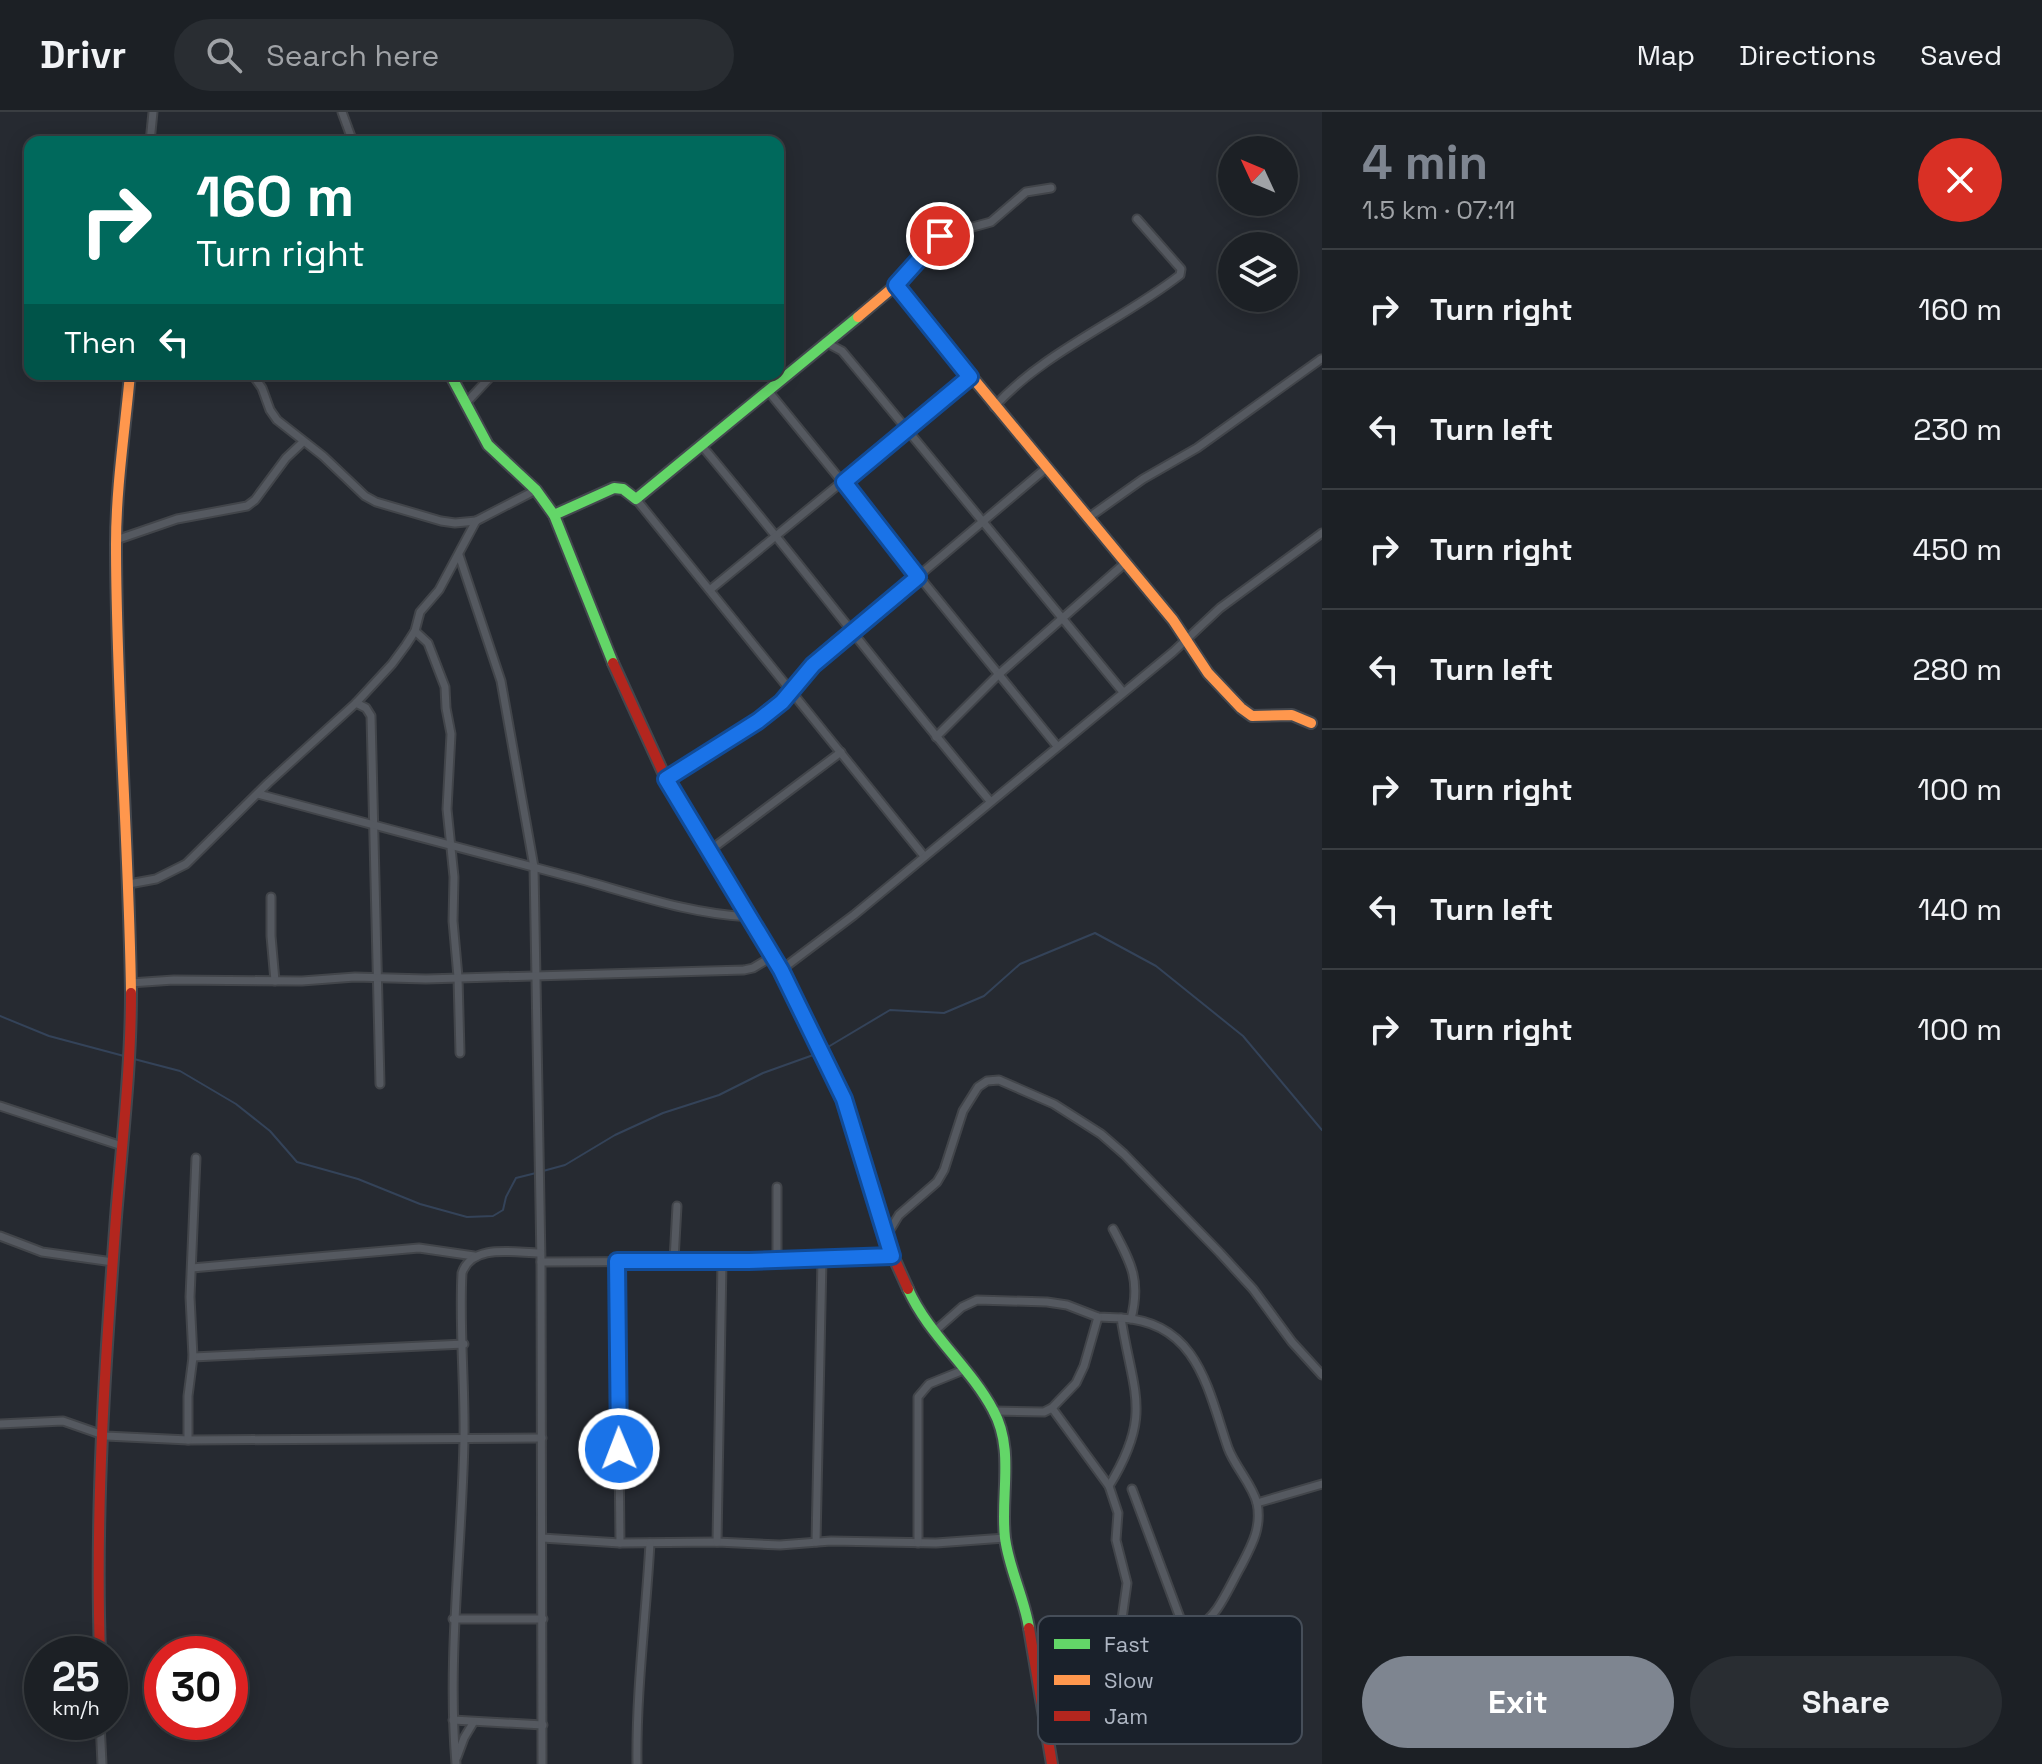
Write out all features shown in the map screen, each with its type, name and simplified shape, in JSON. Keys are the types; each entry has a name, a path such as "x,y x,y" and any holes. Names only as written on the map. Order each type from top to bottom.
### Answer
{"street":[{"path":"151,136 153,112"},
{"path":"342,112 351,136"},
{"path":"784,379 896,285 940,236 991,222 1026,192 1051,188"},
{"path":"994,407 1053,356 1101,325 1126,314 1180,275 1181,269 1137,219"},
{"path":"896,285 1045,469 1173,620 1185,642 1244,711 1252,716 1292,715 1311,723"},
{"path":"825,342 842,351 1123,692"},
{"path":"1088,518 1143,479 1197,448 1321,359"},
{"path":"711,589 970,377"},
{"path":"99,1636 97,1558 106,1436 113,1262 131,1047 129,884 119,697 116,540 129,380"},
{"path":"256,380 277,420 376,502 447,522 476,521 536,490"},
{"path":"453,380 488,445 536,490 554,515 616,670 666,779 781,970 844,1099 885,1238 915,1305 966,1369 994,1411 1003,1434 1005,1538 1014,1580 1028,1621 1038,1678"},
{"path":"465,404 487,380"},
{"path":"636,499 782,380"},
{"path":"769,392 1057,746"},
{"path":"116,540 177,519 247,506 303,442"},
{"path":"702,446 990,801"},
{"path":"666,779 758,721 782,702 813,665 1045,469"},
{"path":"554,515 614,488 623,489 636,499 924,856"},
{"path":"129,884 156,879 186,864 356,703 392,664 415,631 420,612 439,590 476,521"},
{"path":"781,970 1185,642 1220,608 1322,533"},
{"path":"459,555 501,681 534,867 542,1438 542,1764"},
{"path":"936,737 998,675 1124,564"},
{"path":"415,631 428,643 445,687 451,734 447,809 460,1053"},
{"path":"356,703 366,708 371,716 380,1084"},
{"path":"709,851 841,752"},
{"path":"258,794 673,907 750,917"},
{"path":"271,897 275,981"},
{"path":"130,983 744,970 773,956"},
{"path":"885,1238 899,1215 937,1182 944,1170 963,1111 978,1087 987,1081 999,1080 1054,1104 1101,1134 1124,1154 1253,1289 1292,1342 1322,1375"},
{"path":"0,1106 122,1146"},
{"path":"188,1440 188,1396 193,1357 190,1297 196,1158"},
{"path":"777,1187 777,1260"},
{"path":"674,1260 677,1206"},
{"path":"1113,1229 1130,1262 1136,1282 1137,1294 1131,1319"},
{"path":"0,1236 42,1252 113,1262"},
{"path":"192,1268 419,1248 474,1256"},
{"path":"456,1764 453,1619 464,1440 462,1273 465,1265 482,1253 617,1261 892,1256"},
{"path":"816,1542 822,1259"},
{"path":"617,1261 620,1543"},
{"path":"717,1542 722,1261"},
{"path":"936,1330 962,1307 977,1300 1047,1302 1067,1305 1098,1317 1143,1320 1187,1347 1204,1374 1229,1452 1257,1503 1258,1523 1253,1543 1218,1607 1210,1616"},
{"path":"994,1411 1044,1412 1052,1408 1076,1383 1098,1317"},
{"path":"1109,1486 1128,1454 1138,1420 1137,1399 1121,1318"},
{"path":"193,1357 464,1344"},
{"path":"918,1543 918,1397 929,1384 966,1369"},
{"path":"1052,1408 1109,1486 1118,1513 1116,1540 1127,1583 1122,1616"},
{"path":"0,1424 63,1421 106,1436 188,1440 542,1438"},
{"path":"1257,1503 1322,1484"},
{"path":"1132,1489 1179,1616"},
{"path":"542,1538 620,1543 780,1545 1005,1538"},
{"path":"637,1764 638,1689 650,1543"},
{"path":"453,1619 543,1619"},
{"path":"453,1720 543,1725"},
{"path":"456,1764 461,1744 473,1723"},
{"path":"101,1740 102,1764"},
{"path":"1049,1744 1052,1764"}],"waterway":[{"path":"828,1047 890,1010 944,1013 984,996 1020,964 1095,933 1156,966 1243,1036 1322,1130"},
{"path":"0,1016 49,1036 124,1056"},
{"path":"543,1171 565,1165 615,1135 663,1113 719,1095 763,1073 816,1054"},
{"path":"134,1059 180,1071 236,1104 270,1131 297,1162 358,1179 420,1204 467,1217 493,1216 503,1210 516,1178 536,1173"}],"traffic: fast":[{"path":"784,378 858,317"},
{"path":"453,380 488,445 536,490 554,515 613,663"},
{"path":"554,515 614,488 623,489 636,499 781,380"},
{"path":"908,1289 926,1321 984,1394 1000,1425 1005,1457 1005,1538 1029,1628"}],"traffic: slow":[{"path":"858,317 896,285 1173,620 1208,673 1241,708 1252,716 1292,715 1311,723"},
{"path":"129,380 116,544 131,993"}],"traffic: jam":[{"path":"613,663 666,779 781,970 844,1099 885,1238 908,1289"},
{"path":"100,1636 102,1436 128,1077 131,993"},
{"path":"1029,1628 1038,1681"},
{"path":"1049,1744 1052,1764"}],"route":[{"path":"619,1449 617,1261 892,1256 844,1099 781,970 666,779 758,721 782,702 813,665 918,577 844,482 970,377 896,285 940,236"}]}
